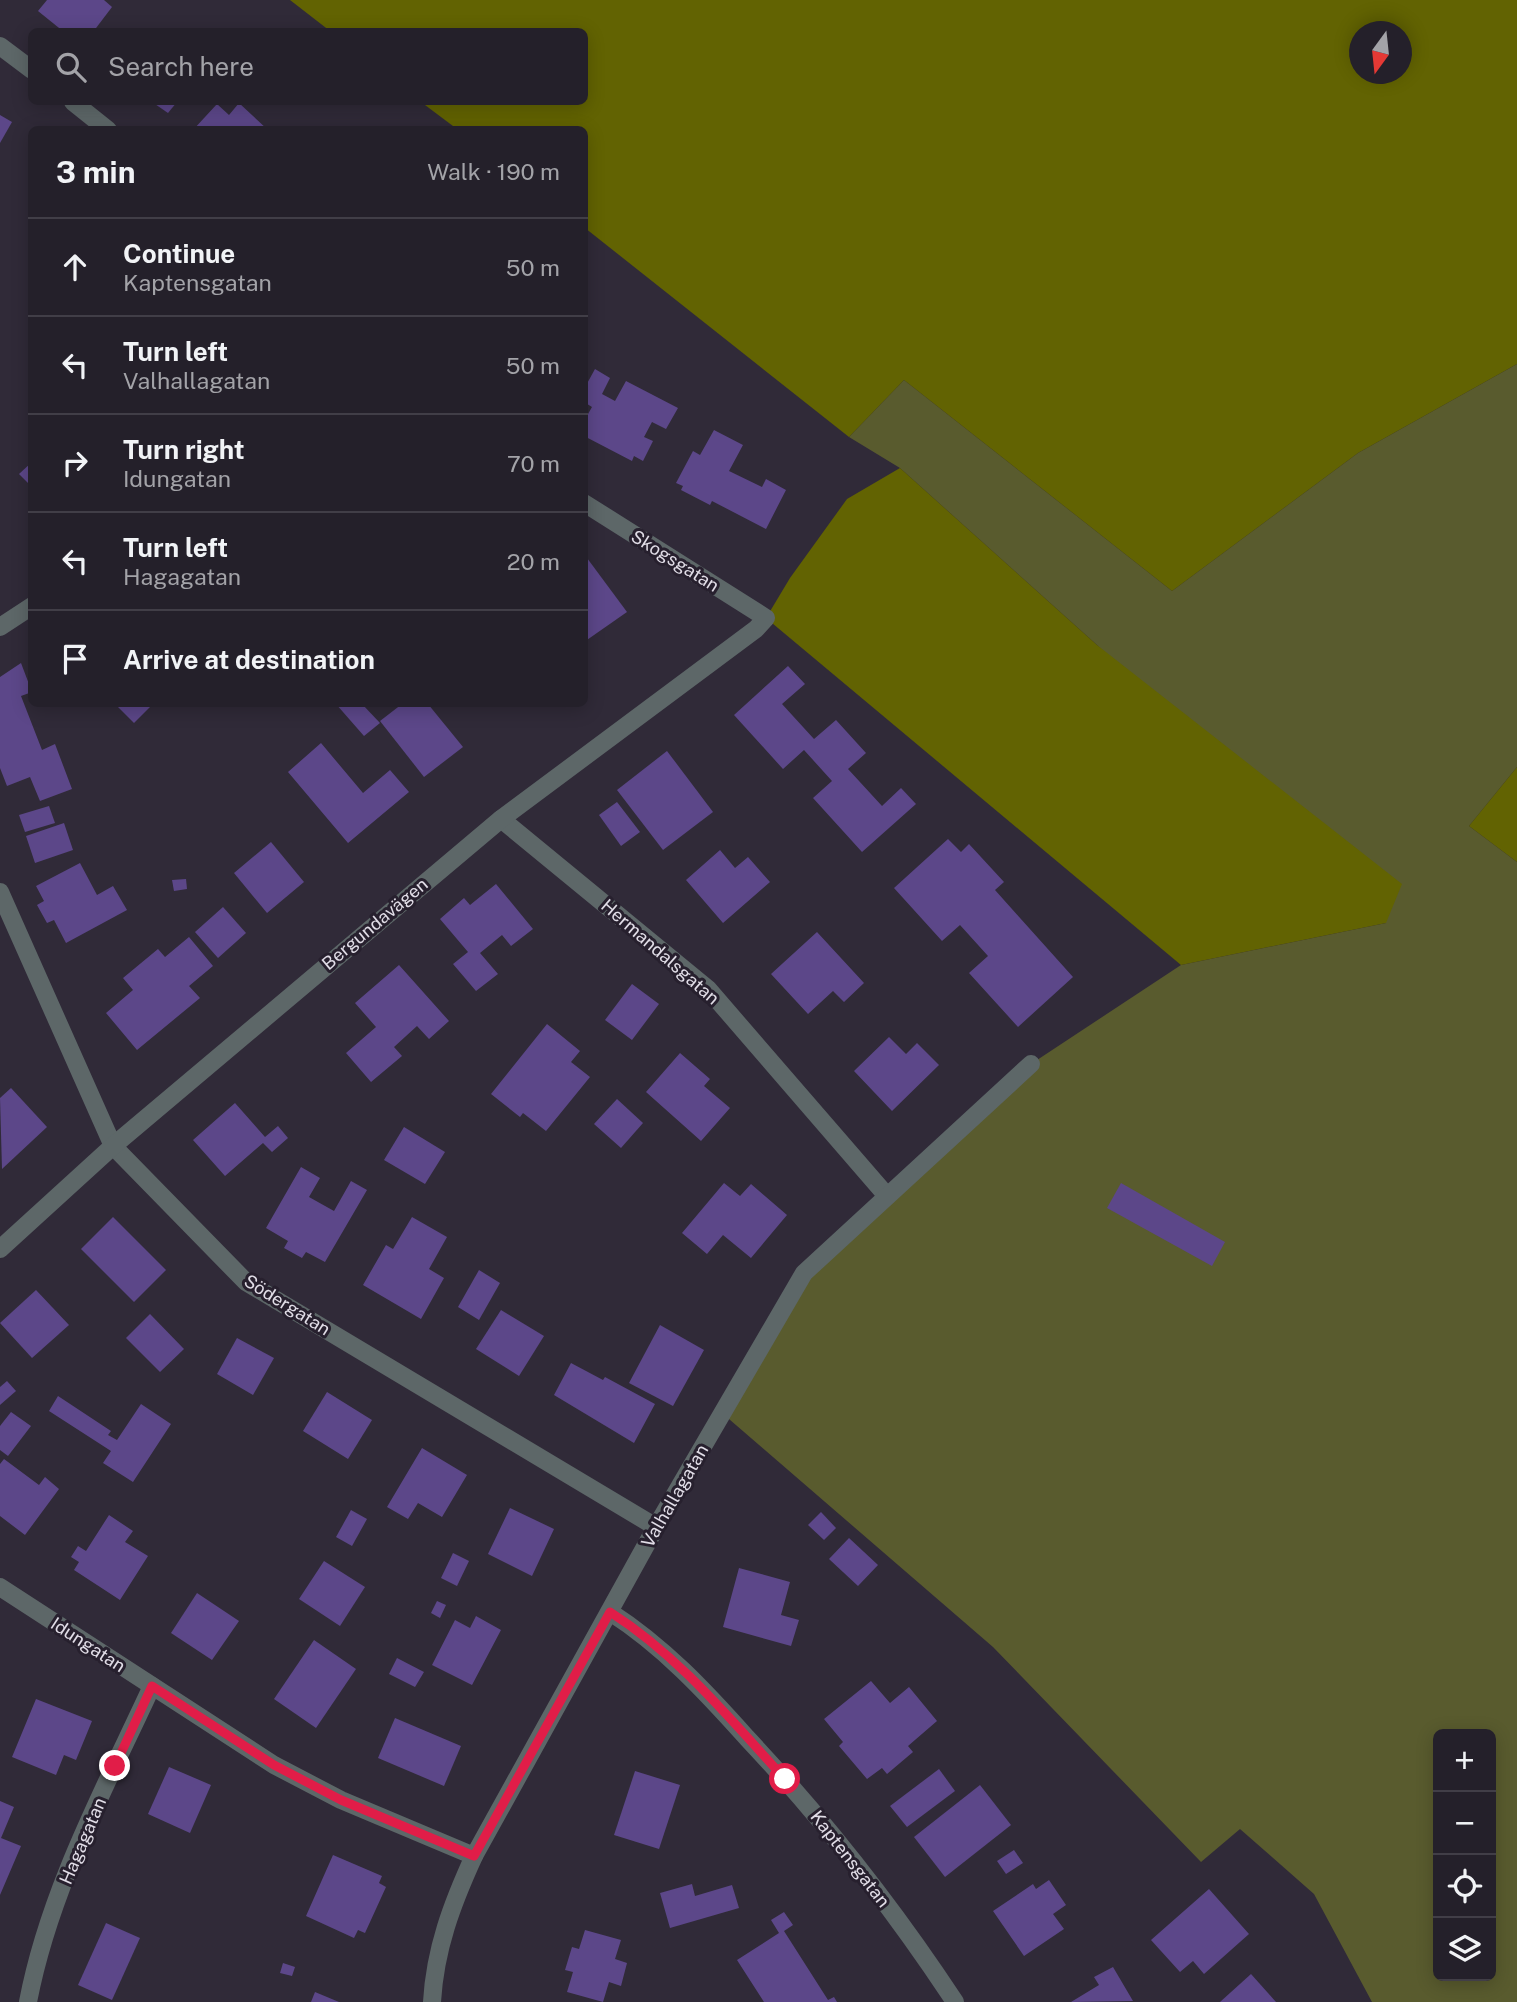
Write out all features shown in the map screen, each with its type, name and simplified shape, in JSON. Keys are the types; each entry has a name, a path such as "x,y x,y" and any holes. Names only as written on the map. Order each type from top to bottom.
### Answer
{"street":[{"path":"0,46 28,67"},
{"path":"77,105 103,126"},
{"name":"Skogsgatan","path":"588,506 766,618"},
{"path":"0,626 28,608"},
{"name":"Bergundavägen","path":"0,1249 113,1146 501,818 757,629 766,618"},
{"name":"Hermandalsgatan","path":"501,818 708,989 887,1196"},
{"name":"Södergatan","path":"0,892 113,1146 246,1282 656,1527"},
{"name":"Valhallagatan","path":"432,2002 442,1938 451,1906 474,1856 656,1527 804,1273 1031,1064"},
{"name":"Idungatan","path":"0,1587 274,1765 341,1800 474,1856"},
{"name":"Kaptensgatan","path":"610,1612 642,1632 690,1676 785,1779 854,1861 955,2002"},
{"name":"Hagagatan","path":"29,2002 42,1940 61,1890 152,1686"}],"green space":[{"path":"1517,364 1517,767 1469,826 1517,862 1517,2002 1372,2002 1314,1894 1240,1829 1201,1862 993,1647 722,1413 804,1273 1031,1064 1181,965 1386,923 1097,645 900,468 849,437 904,380 1172,591 1358,453"}],"shaded area":[{"path":"290,0 1517,0 1517,364 1358,453 1172,591 904,380 849,437 588,230 588,126 453,126 425,105 588,105 588,28 326,28"},
{"path":"900,468 1097,645 1402,884 1386,923 1181,965 766,618 790,578 847,499"},
{"path":"1517,767 1517,862 1469,826"}],"building":[{"path":"47,0 104,0 112,7 96,28 59,28 38,11"},
{"path":"156,105 175,105 168,113"},
{"path":"216,105 229,115 237,105 241,105 264,126 197,126"},
{"path":"0,115 12,122 0,143"},
{"path":"595,369 610,378 602,394 615,401 626,381 678,408 666,429 652,422 644,437 653,441 643,461 634,456 632,461 588,438 588,414 592,407 588,404 588,382"},
{"path":"714,430 743,445 729,471 762,487 766,479 786,490 766,529 712,501 710,505 681,490 683,486 676,483 693,451 700,455"},
{"path":"28,466 28,483 19,474"},
{"path":"588,559 627,612 588,639"},
{"path":"21,663 28,681 28,693 21,696 42,750 55,744 72,789 40,801 30,777 7,786 0,768 0,677"},
{"path":"788,666 805,684 782,704 814,739 836,720 866,753 848,769 882,806 901,788 916,804 862,852 813,798 832,781 804,750 783,769 734,715"},
{"path":"118,707 150,707 134,723"},
{"path":"339,707 365,707 380,723 364,736"},
{"path":"398,707 430,707 463,747 424,777 380,721"},
{"path":"321,743 363,793 390,770 409,792 348,843 288,772"},
{"path":"667,751 713,812 663,850 617,790"},
{"path":"617,802 640,832 621,846 599,815"},
{"path":"49,806 55,823 25,832 19,815"},
{"path":"64,823 73,850 35,863 26,836"},
{"path":"948,839 961,852 969,844 1004,882 995,890 1073,977 1018,1027 969,973 988,956 960,925 942,941 894,888"},
{"path":"271,842 304,882 267,913 234,873"},
{"path":"720,850 735,868 748,857 770,882 723,923 686,880"},
{"path":"80,863 97,895 113,886 127,910 66,943 54,920 47,923 37,905 44,901 36,886"},
{"path":"186,879 187,889 174,891 172,880"},
{"path":"496,884 533,929 511,946 502,935 480,953 498,974 476,991 453,964 468,952 440,919 464,898 470,905"},
{"path":"223,907 246,933 218,958 195,932"},
{"path":"817,932 864,983 844,1002 833,991 808,1014 771,974"},
{"path":"189,937 213,966 189,986 200,998 137,1050 106,1013 133,990 123,978 158,949 165,957"},
{"path":"399,965 449,1021 429,1039 417,1026 394,1047 402,1056 371,1082 346,1053 376,1027 355,1003"},
{"path":"632,984 659,1004 632,1040 605,1020"},
{"path":"547,1024 580,1051 571,1062 590,1077 546,1131 523,1113 520,1117 491,1094"},
{"path":"889,1037 906,1054 917,1043 939,1065 892,1111 854,1071"},
{"path":"680,1053 710,1079 704,1086 730,1108 701,1141 646,1092"},
{"path":"11,1088 47,1127 2,1169 0,1098"},
{"path":"617,1099 643,1123 621,1148 594,1124"},
{"path":"235,1103 265,1137 278,1126 288,1138 272,1152 263,1143 225,1176 193,1140"},
{"path":"404,1127 445,1152 425,1184 384,1160"},
{"path":"301,1167 320,1178 309,1197 334,1211 351,1181 367,1190 325,1262 306,1252 302,1258 284,1248 288,1241 266,1228"},
{"path":"724,1183 740,1196 751,1184 787,1215 751,1258 723,1235 707,1254 682,1233"},
{"path":"1121,1183 1225,1242 1212,1266 1107,1208"},
{"path":"113,1217 166,1270 134,1302 81,1249"},
{"path":"412,1217 447,1237 429,1269 444,1278 421,1319 363,1285 386,1245 393,1249"},
{"path":"479,1270 500,1283 479,1320 458,1307"},
{"path":"36,1290 69,1325 32,1358 0,1323"},
{"path":"501,1310 544,1336 519,1376 476,1349"},
{"path":"150,1314 184,1349 160,1372 126,1338"},
{"path":"660,1325 704,1350 673,1406 629,1383"},
{"path":"237,1338 274,1358 253,1395 217,1374"},
{"path":"571,1363 603,1380 605,1377 655,1404 634,1443 554,1395"},
{"path":"7,1381 16,1391 0,1405 0,1387"},
{"path":"327,1392 372,1420 348,1459 303,1431"},
{"path":"58,1396 111,1431 108,1435 117,1440 141,1404 171,1424 133,1482 103,1463 111,1451 49,1411"},
{"path":"11,1412 31,1426 8,1456 0,1450 0,1426"},
{"path":"422,1448 467,1475 442,1517 418,1503 408,1519 387,1507"},
{"path":"4,1459 39,1485 45,1477 59,1489 25,1535 0,1516 0,1464"},
{"path":"510,1508 554,1529 532,1576 488,1554"},
{"path":"351,1510 367,1519 352,1546 336,1537"},
{"path":"821,1512 836,1528 824,1540 808,1525"},
{"path":"109,1515 133,1531 125,1542 148,1556 120,1600 74,1570 79,1562 71,1557 78,1546 86,1551"},
{"path":"849,1538 878,1565 858,1586 829,1559"},
{"path":"453,1553 469,1561 457,1586 441,1578"},
{"path":"324,1561 365,1587 340,1626 299,1599"},
{"path":"739,1568 790,1582 781,1615 799,1620 791,1646 723,1627"},
{"path":"197,1593 239,1621 212,1660 171,1633"},
{"path":"437,1601 446,1605 440,1618 431,1613"},
{"path":"476,1616 501,1630 472,1685 432,1665 455,1620 470,1628"},
{"path":"314,1640 356,1669 316,1728 274,1699"},
{"path":"397,1658 424,1672 415,1687 389,1674"},
{"path":"871,1681 890,1703 909,1687 937,1721 908,1746 913,1752 887,1774 882,1768 867,1779 839,1746 843,1742 824,1719"},
{"path":"36,1699 92,1721 76,1760 64,1755 56,1775 12,1757"},
{"path":"395,1718 461,1746 444,1786 378,1758"},
{"path":"169,1767 211,1785 190,1833 148,1814"},
{"path":"939,1769 955,1791 907,1827 890,1806"},
{"path":"635,1771 680,1785 659,1849 614,1835"},
{"path":"980,1785 1011,1825 945,1877 914,1837"},
{"path":"0,1801 14,1807 1,1838 21,1846 0,1895"},
{"path":"1014,1850 1023,1863 1006,1874 997,1861"},
{"path":"333,1855 382,1876 379,1883 386,1887 365,1933 358,1930 354,1938 306,1916"},
{"path":"1049,1880 1066,1905 1053,1914 1064,1929 1024,1956 993,1911 1033,1884 1036,1889"},
{"path":"692,1884 695,1896 732,1885 739,1908 670,1928 660,1893"},
{"path":"1209,1889 1249,1934 1204,1974 1193,1961 1180,1972 1151,1940"},
{"path":"784,1912 793,1925 784,1931 828,2000 834,1997 837,2002 764,2002 737,1960 779,1933 771,1920"},
{"path":"106,1923 140,1938 112,2000 78,1985"},
{"path":"585,1930 621,1940 615,1959 627,1963 621,1986 609,1982 603,2002 567,1992 573,1972 565,1970 572,1947 579,1949"},
{"path":"283,1963 295,1967 292,1976 280,1973"},
{"path":"1113,1967 1133,2001 1071,2002 1099,1985 1094,1977"},
{"path":"1251,1974 1276,2002 1220,2002"},
{"path":"315,1992 339,2002 311,2002"}],"route":[{"path":"115,1766 152,1686 274,1765 341,1800 474,1856 610,1612 642,1632 690,1676 785,1779"}]}
